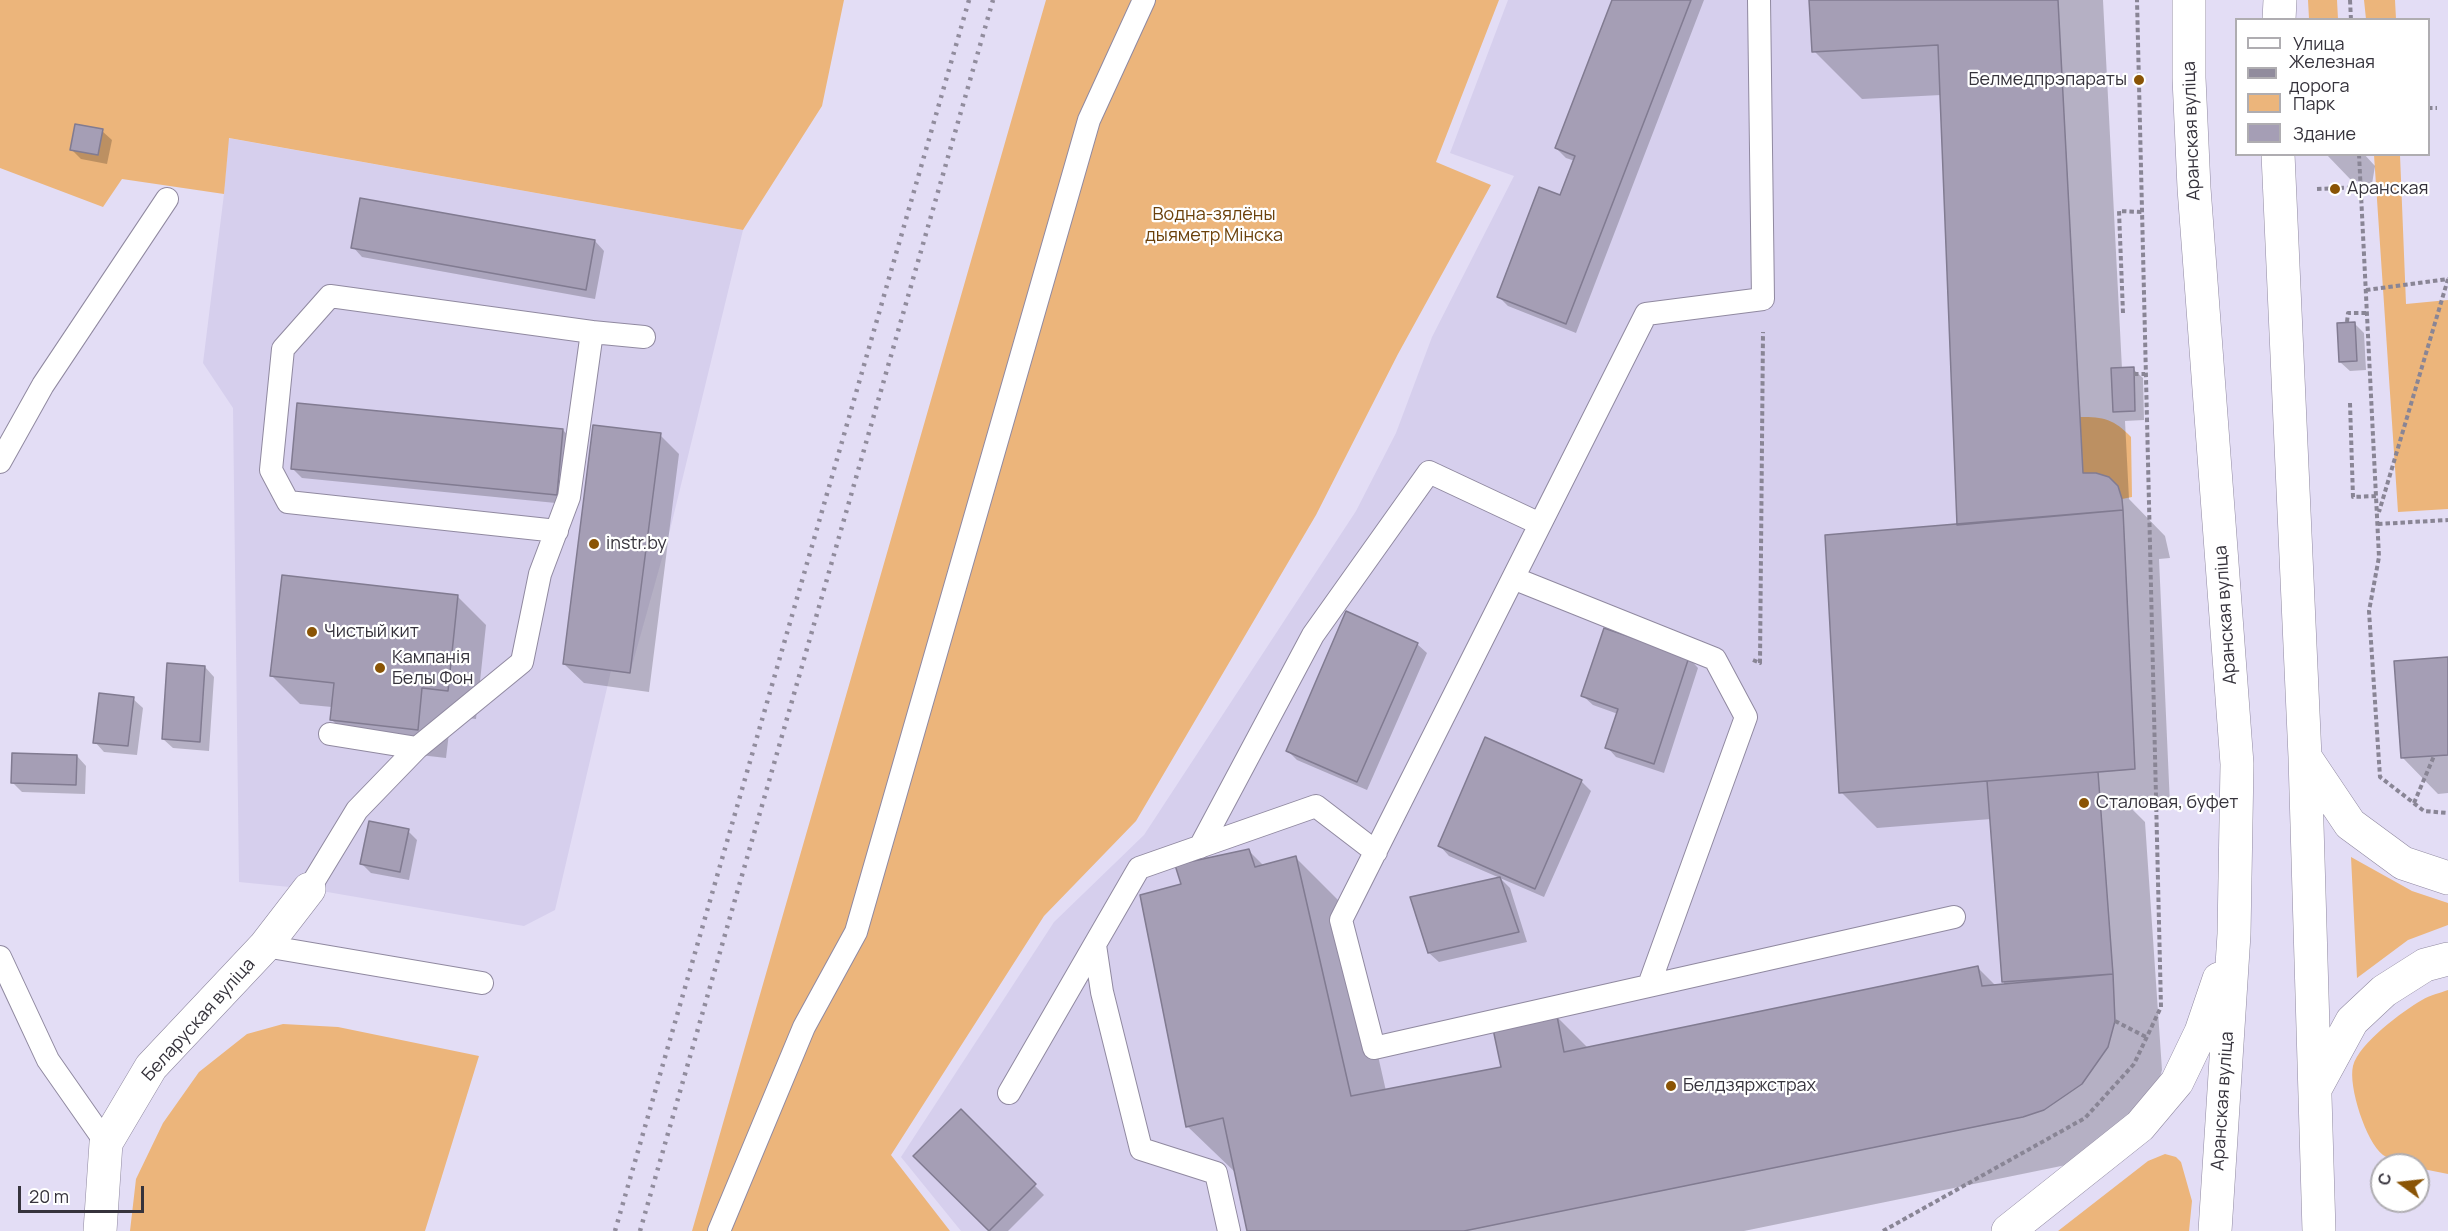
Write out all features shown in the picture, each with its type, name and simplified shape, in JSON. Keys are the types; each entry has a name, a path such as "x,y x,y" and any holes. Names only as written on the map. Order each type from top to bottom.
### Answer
{"main road":[{"name":"Аранская вуліца","path":"2189,0 2189,78 2194,188 2237,764 2234,934 2215,1231"},
{"path":"2279,18 2280,0"},
{"path":"2278,156 2305,757 2319,1231"},
{"path":"2305,757 2350,824 2403,863 2448,878"},
{"name":"Беларуская вуліца","path":"100,1231 106,1143 151,1067 265,946 309,889"},
{"path":"2008,1231 2140,1126 2177,1082 2201,1032 2234,934"},
{"path":"2314,1091 2352,1021 2384,991 2425,965 2448,959"}],"lane":[{"path":"719,1231 804,1027 856,932 1089,120 1143,0"},
{"path":"1759,0 1763,298 1646,314 1341,920 1374,1047 1954,916"},
{"path":"0,462 43,385 167,199"},
{"path":"557,531 288,502 271,470 283,349 330,296 644,337"},
{"path":"309,889 357,810 417,748 522,662 540,574 569,497 592,332"},
{"path":"1200,847 1313,635 1429,472 1540,524"},
{"path":"1513,578 1715,659 1746,717 1649,985"},
{"path":"330,734 417,748"},
{"path":"1009,1093 1139,868 1316,806 1376,852"},
{"path":"1095,945 1102,992 1141,1149 1216,1173 1229,1231"},
{"path":"265,946 482,983"},
{"path":"0,957 48,1060 106,1143"}],"path":[{"path":"1883,1231 2085,1118 2134,1064 2161,1007 2137,0"},
{"path":"2350,0 2351,18"},
{"path":"2430,108 2437,108"},
{"path":"2359,156 2378,517 2379,557 2368,610 2380,777 2424,811 2448,813"},
{"path":"2123,314 2119,211 2142,212"},
{"path":"2366,290 2448,279 2378,517"},
{"path":"1749,658 1760,663 1763,298"},
{"path":"2347,322 2348,313 2367,313"},
{"path":"2134,374 2145,374"},
{"path":"2350,403 2353,497 2377,496"},
{"path":"2378,524 2448,520"},
{"path":"2414,803 2434,756"},
{"path":"2115,1021 2146,1037"}],"shaded area":[{"name":"Белмедпрэпараты","path":"1508,0 2058,0 2083,473 2109,477 2118,486 2122,499 2135,769 2098,773 2115,1021 2108,1047 2082,1084 2044,1110 2023,1117 1464,1231 961,1231 901,1157 1054,922 1144,835 1356,511 1396,433 1432,337 1514,176 1450,153"},
{"path":"228,138 743,230 670,530 630,673 611,671 555,910 524,926 310,889 239,882 233,408 203,363 224,194"}],"green space":[{"path":"0,0 844,0 822,106 743,230 229,138 224,194 122,179 103,207 0,168"},
{"name":"Водна-зялёны дыяметр Мінска","path":"1046,0 1499,0 1436,162 1491,185 1398,354 1316,515 1136,821 1044,916 891,1155 950,1231 692,1231"},
{"path":"2308,0 2337,0 2338,18 2309,18"},
{"path":"2364,0 2395,0 2396,18 2366,18"},
{"path":"2374,156 2400,156 2406,304 2448,300 2448,509 2398,512"},
{"path":"2080,417 2108,420 2131,437 2132,497 2122,499 2116,486 2103,475 2083,473"},
{"path":"2351,857 2412,891 2448,903 2448,925 2408,940 2357,978"},
{"path":"2448,990 2448,1174 2430,1170 2430,1153 2381,1153 2370,1138 2353,1087 2353,1066 2372,1038 2404,1012 2432,995"},
{"path":"283,1024 338,1027 479,1056 425,1231 130,1231 136,1179 163,1123 199,1072 247,1034"},
{"path":"2165,1154 2176,1157 2181,1162 2192,1201 2189,1231 2058,1231 2148,1161"}],"building":[{"path":"1612,0 1691,0 1566,324 1497,297 1539,187 1560,195 1575,156 1555,148"},
{"path":"1809,0 2058,0 2083,473 2096,473 2109,477 2118,486 2123,510 1957,525 1938,45 1812,52"},
{"path":"75,124 103,129 98,155 70,150"},
{"path":"360,198 595,240 586,290 351,248"},
{"path":"2355,322 2357,361 2339,362 2337,323"},
{"path":"2134,367 2135,411 2113,412 2111,368"},
{"path":"297,403 563,429 557,495 291,469"},
{"path":"593,425 661,433 630,673 563,664"},
{"path":"2123,510 2135,769 1839,793 1825,535"},
{"path":"282,575 458,595 448,691 422,688 418,730 330,720 334,683 270,676"},
{"path":"1346,611 1418,643 1357,782 1286,751"},
{"path":"1604,628 1689,657 1654,764 1605,748 1618,709 1581,696"},
{"path":"2448,657 2448,755 2401,758 2394,661"},
{"path":"167,663 205,666 200,742 162,739"},
{"path":"99,693 134,697 128,746 93,743"},
{"path":"1485,737 1582,780 1535,889 1438,846"},
{"path":"12,753 77,755 76,785 11,783"},
{"path":"2098,772 2113,974 2002,982 1987,781"},
{"path":"369,821 409,829 400,872 360,864"},
{"path":"1249,849 1255,867 1296,856 1351,1096 1501,1067 1493,1029 1557,1016 1564,1052 1978,966 1982,986 2113,974 2115,1021 2108,1047 2082,1084 2044,1110 2023,1117 1464,1231 1247,1231 1223,1118 1186,1127 1140,895 1181,884 1175,865"},
{"path":"1500,877 1519,932 1428,953 1410,897"},
{"path":"961,1109 1036,1184 989,1231 913,1156"}],"railway":[{"path":"615,1231 969,0"},
{"path":"640,1231 993,0"}],"place":[{"name":"Белмедпрэпараты","path":"2139,80"},
{"name":"Аранская","path":"2335,189"},
{"name":"instr.by","path":"594,544"},
{"name":"Чистый кит","path":"312,632"},
{"name":"Кампанія Белы Фон","path":"380,668"},
{"name":"Сталовая, буфет","path":"2084,803"},
{"name":"Белдзяржстрах","path":"1671,1086"}]}
